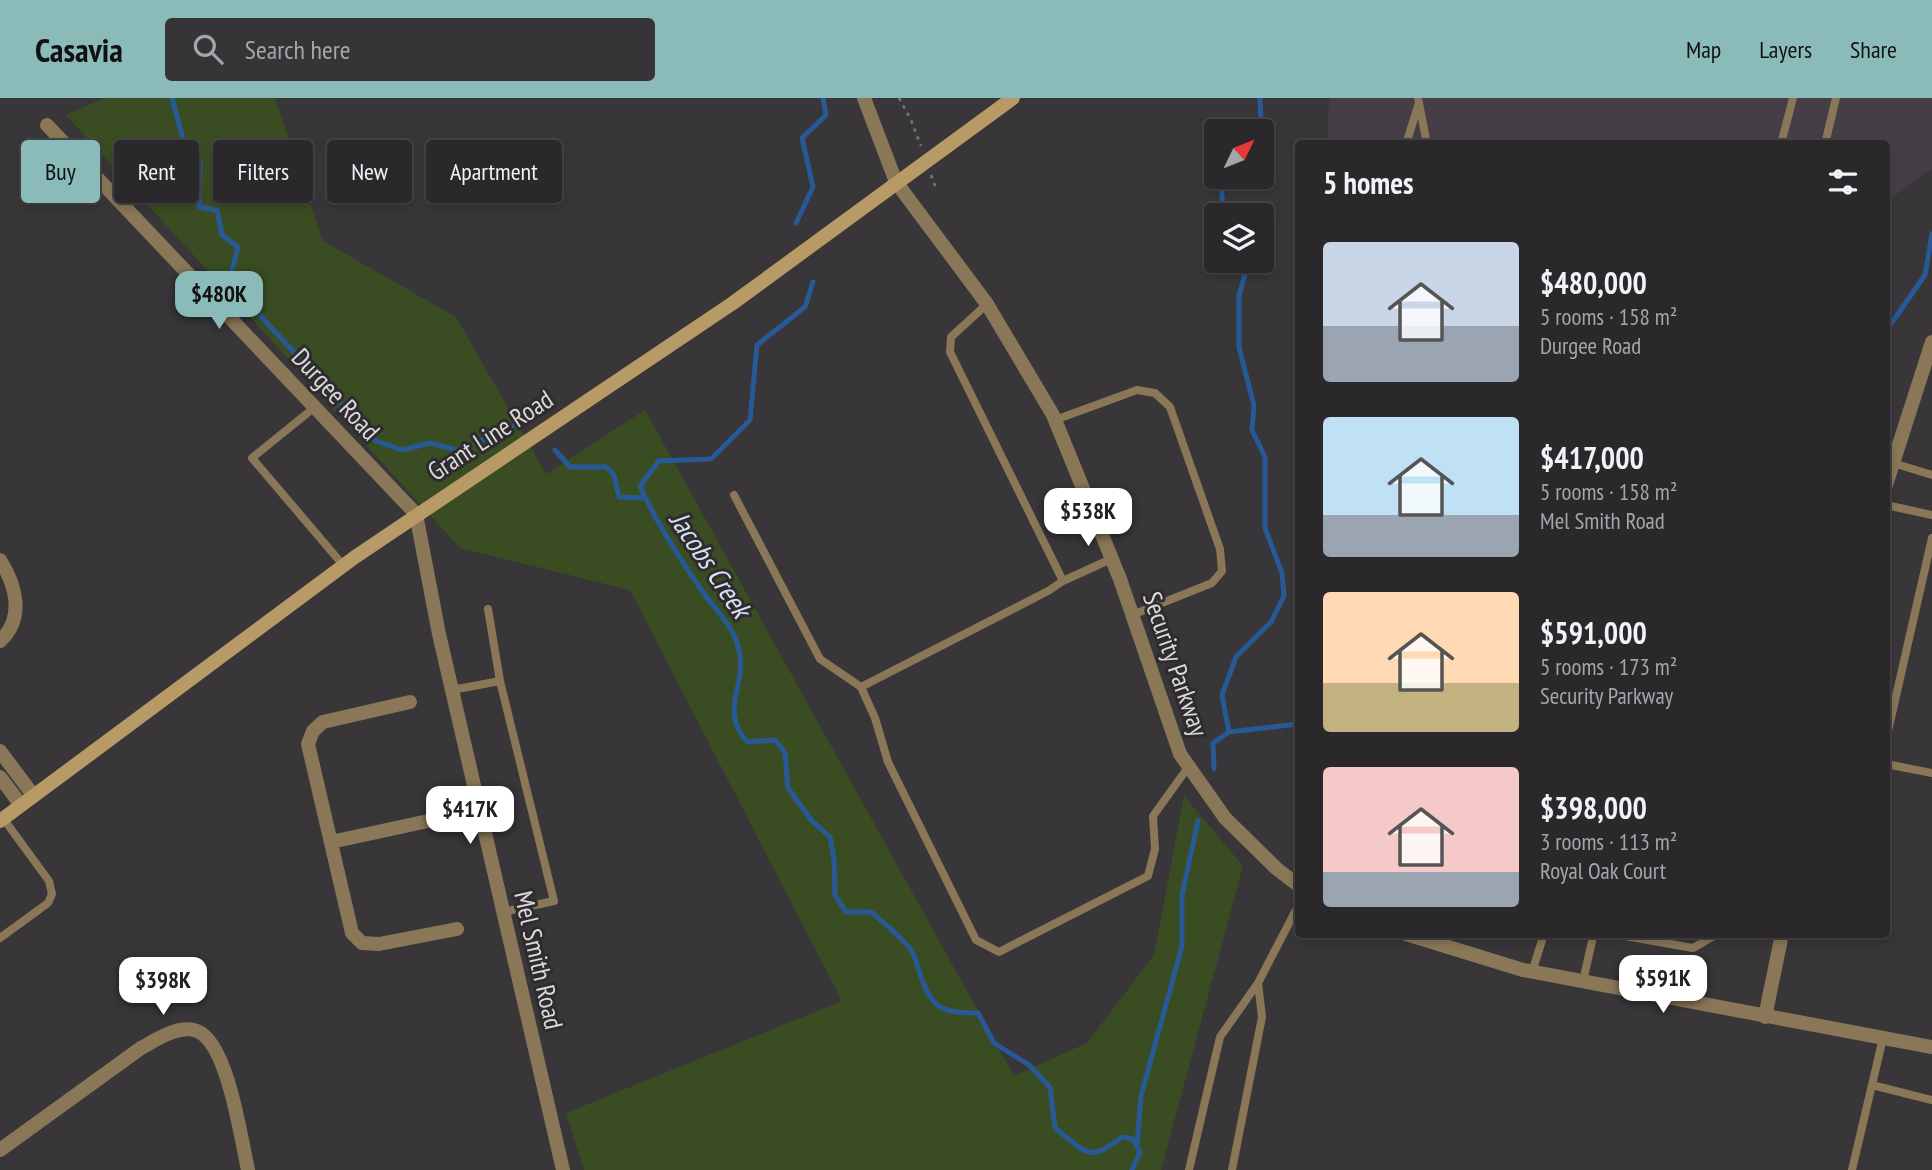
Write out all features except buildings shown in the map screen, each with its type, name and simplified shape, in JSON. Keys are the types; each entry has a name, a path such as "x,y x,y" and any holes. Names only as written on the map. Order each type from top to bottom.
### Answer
{"main road":[{"name":"Grant Line Road","path":"2,819 343,565 733,303 1013,98"}],"street":[{"name":"Security Parkway","path":"864,98 896,182 987,304 1055,420 1132,615 1180,754 1225,818 1277,869 1295,880"},
{"name":"Durgee Road","path":"47,125 416,514"},
{"path":"1890,472 1932,342"},
{"name":"Mel Smith Road","path":"416,514 452,690 563,1170"},
{"path":"0,560 9,573 16,597 16,613 6,636 0,641"},
{"path":"410,702 323,722 313,731 308,744 352,933 362,943 379,944 457,929"},
{"path":"0,751 33,796"},
{"path":"0,777 21,805"},
{"path":"331,842 479,810"},
{"path":"1420,938 1532,971 1932,1047"},
{"path":"1765,1017 1781,938"},
{"path":"0,1150 141,1048 166,1035 187,1029 197,1031 205,1037 219,1057 230,1087 248,1170"}],"lane":[{"path":"1783,140 1793,98"},
{"path":"1826,140 1836,98"},
{"path":"1407,140 1418,101"},
{"path":"1418,101 1426,140"},
{"path":"987,304 951,337 950,352 1063,581"},
{"path":"1055,420 1137,390 1155,393 1170,407 1220,549 1222,571 1212,583 1132,615"},
{"path":"315,407 252,458 343,565"},
{"path":"1893,463 1932,475"},
{"path":"734,495 820,659 861,687 875,718 888,762 976,940 999,952 1148,877 1155,849 1153,816 1189,766"},
{"path":"1890,506 1932,515"},
{"path":"1890,722 1932,538"},
{"path":"861,687 1063,581 1111,559"},
{"path":"488,609 500,681 554,901 503,912"},
{"path":"452,690 500,681"},
{"path":"1890,765 1932,773"},
{"path":"0,938 48,903 52,894 49,881 2,819"},
{"path":"1189,1170 1220,1037 1258,983 1295,912"},
{"path":"1532,971 1543,938"},
{"path":"1583,981 1593,938"},
{"path":"1637,938 1693,948 1710,938"},
{"path":"1233,1170 1262,1017 1258,983"},
{"path":"1852,1170 1883,1038"},
{"path":"1872,1085 1932,1100"}],"path":[{"path":"899,98 911,120"}],"shaded area":[{"path":"1329,98 1932,98 1932,168 1890,199 1890,140 1327,140"}],"green space":[{"path":"105,98 275,98 289,140 213,140 213,203 310,203 323,241 456,317 546,474 645,410 1014,1076 1087,1043 1154,955 1184,796 1243,866 1161,1170 584,1170 566,1113 842,1001 630,590 460,548 146,203 199,203 199,140 114,140 114,168 100,152 100,140 89,140 66,115"}],"waterway":[{"path":"172,98 183,139 200,162 199,207 217,210 222,235 238,247 229,282 376,441 402,450 430,443 457,450"},
{"name":"Jacobs Creek","path":"796,223 813,187 802,138 826,115 823,98"},
{"path":"1260,98 1261,119"},
{"path":"1221,189 1223,203"},
{"path":"1890,325 1925,275 1932,234"},
{"path":"1229,732 1222,695 1236,657 1271,622 1284,596 1282,573 1265,528 1265,457 1252,430 1254,406 1239,347 1239,295 1245,273"},
{"name":"Jacobs Creek","path":"813,282 805,307 757,345 750,420 711,459 659,461 640,486 677,554 735,638 741,660 734,706 738,729 747,742 775,740 785,753 788,788 812,821 830,837 835,895 846,912 871,912 902,939 914,955 928,993 939,1006 954,1012 978,1013 994,1043 1029,1065 1050,1087 1055,1128 1081,1149 1094,1152 1122,1137 1133,1139 1140,1152 1132,1170"},
{"path":"475,443 515,425"},
{"path":"555,450 570,467 606,467 614,475 619,497 645,498"},
{"path":"1214,769 1213,743 1229,732 1295,724"},
{"path":"1137,1145 1141,1096 1182,946 1182,895 1198,821"}]}
